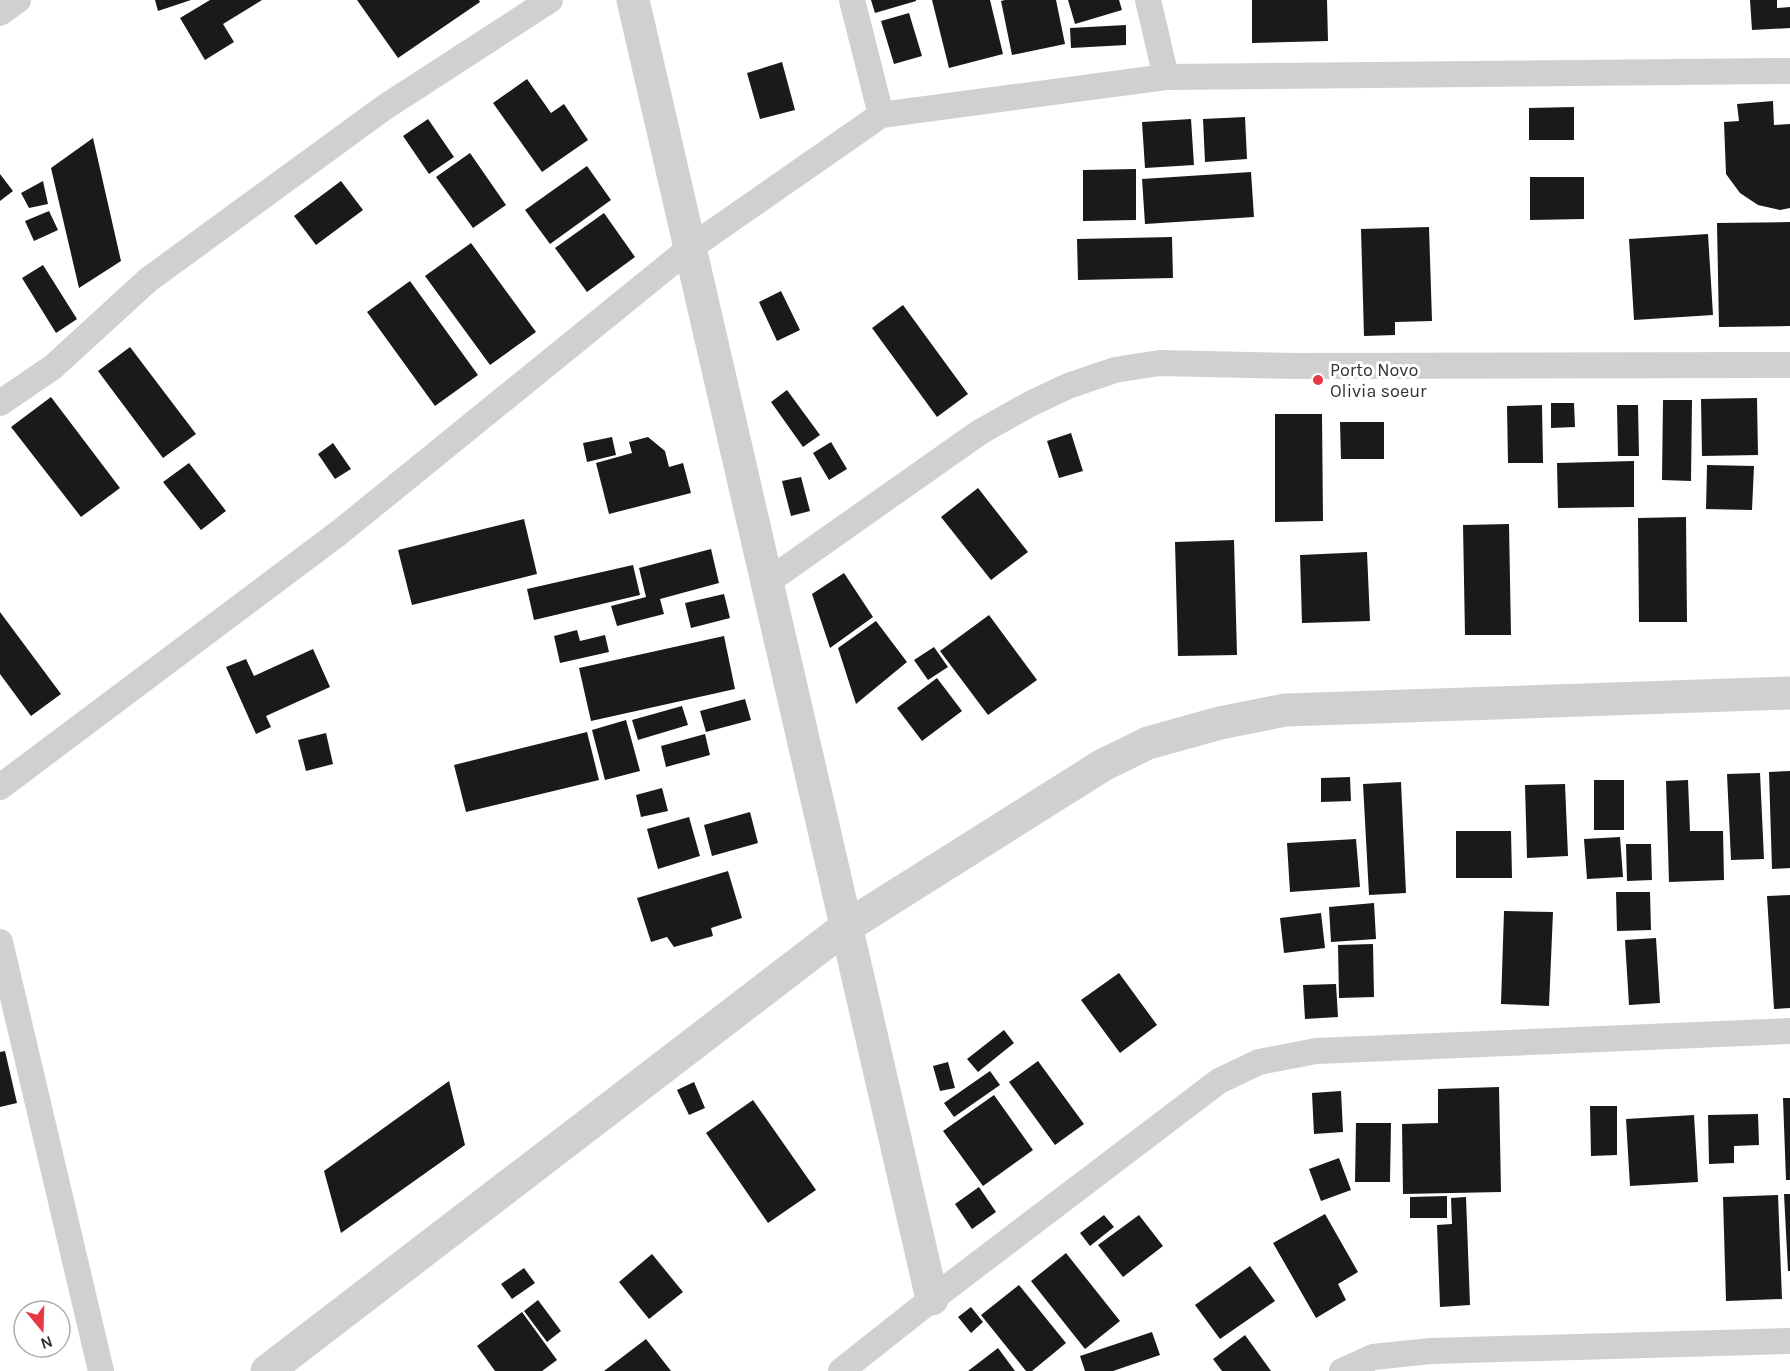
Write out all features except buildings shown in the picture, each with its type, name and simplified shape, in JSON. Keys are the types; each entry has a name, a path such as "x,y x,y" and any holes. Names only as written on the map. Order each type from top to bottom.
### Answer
{"street":[{"path":"0,13 18,0"},
{"path":"0,403 53,367 148,280 385,107 550,0"},
{"path":"633,0 932,1299"},
{"path":"852,0 881,115"},
{"path":"1148,0 1166,77"},
{"path":"0,788 340,532 690,248 881,115 1166,77 1790,71"},
{"path":"767,582 980,432 1068,386 1115,370 1159,363 1299,366 1790,365"},
{"path":"267,1371 846,927 1103,765 1149,743 1220,723 1285,710 1790,693"},
{"path":"0,942 101,1371"},
{"path":"841,1371 932,1299 1219,1082 1259,1062 1316,1051 1790,1031"},
{"path":"1342,1371 1373,1357 1431,1351 1790,1341"}],"place":[{"name":"Porto Novo Olivia soeur","path":"1318,380"}]}
